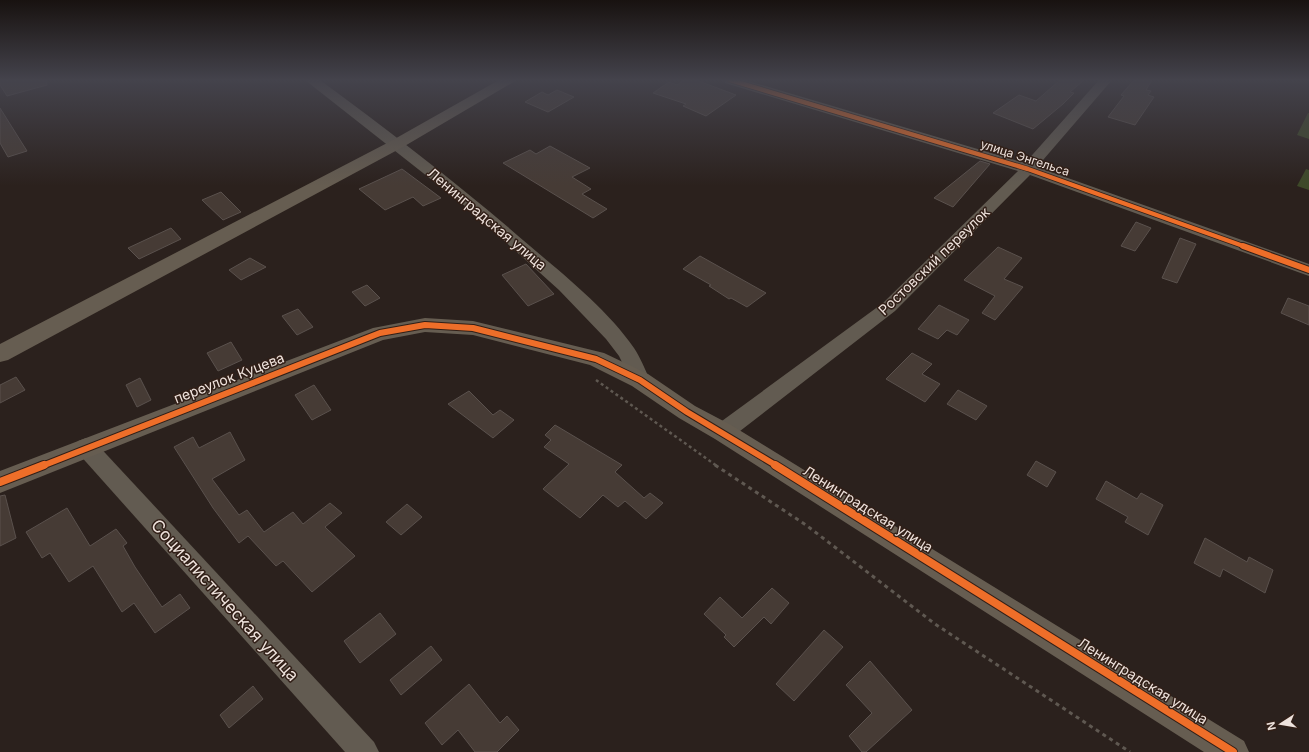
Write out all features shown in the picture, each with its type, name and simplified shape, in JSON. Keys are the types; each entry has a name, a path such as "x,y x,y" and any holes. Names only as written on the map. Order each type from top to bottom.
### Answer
{"street":[{"name":"Ленинградская улица","path":"358,115 397,144 476,208 565,286 613,334 627,353 640,380"},
{"path":"0,354 397,144 448,115"},
{"name":"улица Энгельса","path":"848,115 1028,169 1309,270"},
{"name":"Ростовский переулок","path":"722,432 889,307 1028,169 1075,115"},
{"name":"переулок Куцева","path":"0,482 380,333 425,325 473,328"},
{"name":"Ленинградская улица","path":"473,328 596,359 640,380 687,412 722,432 1233,752"},
{"name":"Социалистическая улица","path":"86,447 364,752"}],"path":[{"path":"589,375 678,439 806,525 935,624 1130,752"}],"green space":[{"path":"1307,115 1309,115 1309,139 1297,135"},
{"path":"1306,169 1309,170 1309,190 1297,186"}],"building":[{"path":"0,115 4,115 27,151 8,157 0,143"},
{"path":"998,115 1050,115 1033,129"},
{"path":"1109,115 1142,115 1135,125 1108,117"},
{"path":"550,146 590,168 572,177 591,189 582,194 607,209 593,218 503,163 530,150 536,154"},
{"path":"980,161 990,164 953,207 934,198"},
{"path":"402,169 441,198 423,206 413,197 385,210 359,189"},
{"path":"221,192 241,212 223,220 202,200"},
{"path":"1136,222 1151,228 1135,251 1121,246"},
{"path":"171,228 181,239 139,259 128,248"},
{"path":"1180,238 1196,244 1177,283 1162,278"},
{"path":"998,247 1022,258 1004,279 1023,287 995,320 982,313 995,296 964,280"},
{"path":"700,256 766,293 747,307 731,298 729,299 709,286 711,285 683,269"},
{"path":"250,258 266,267 241,280 229,270"},
{"path":"526,264 554,294 528,306 502,275"},
{"path":"367,285 380,298 365,306 352,292"},
{"path":"1288,298 1309,306 1309,325 1281,313"},
{"path":"939,305 969,320 957,335 947,330 938,339 918,329"},
{"path":"298,309 313,327 297,335 282,316"},
{"path":"231,342 242,360 218,371 207,353"},
{"path":"912,353 932,364 922,374 940,384 925,402 886,379"},
{"path":"16,377 25,390 0,403 0,385"},
{"path":"140,378 151,400 137,407 126,385"},
{"path":"314,385 331,410 312,420 295,395"},
{"path":"958,390 987,406 976,420 947,404"},
{"path":"469,391 493,415 500,410 514,420 493,438 448,404"},
{"path":"555,425 622,465 615,472 644,498 650,493 663,503 646,519 625,501 618,507 603,495 580,518 543,489 569,464 544,447 551,440 545,435"},
{"path":"230,432 245,460 212,479 239,515 247,510 264,532 293,512 303,524 330,503 342,513 325,527 355,556 312,592 283,561 276,566 248,536 239,543 213,508 174,447 193,437 199,448"},
{"path":"1036,461 1056,472 1047,487 1027,475"},
{"path":"1106,481 1137,499 1141,493 1163,505 1148,535 1125,522 1128,517 1096,499"},
{"path":"5,495 16,538 0,546 0,496"},
{"path":"407,504 422,517 401,535 386,522"},
{"path":"67,508 90,546 116,529 127,543 123,546 135,567 162,607 180,594 190,608 155,633 134,603 122,612 93,566 69,582 50,553 42,558 26,532"},
{"path":"1205,538 1247,562 1249,557 1273,570 1265,593 1223,569 1220,577 1194,563"},
{"path":"772,588 789,603 771,624 764,617 734,647 724,637 726,635 704,614 720,597 742,618"},
{"path":"380,613 396,634 360,663 344,641"},
{"path":"824,630 843,647 794,701 776,684"},
{"path":"431,646 442,660 401,695 390,680"},
{"path":"870,661 912,710 866,752 862,752 849,736 872,713 846,685"},
{"path":"469,684 500,723 507,716 519,730 497,752 475,752 458,730 442,745 425,723"},
{"path":"253,686 263,699 229,728 220,715"}],"cycle path":[{"path":"848,115 1028,169 1309,270"},
{"path":"0,482 380,333 425,325 473,328 596,359 640,380 687,412 723,432 1233,752"}]}
